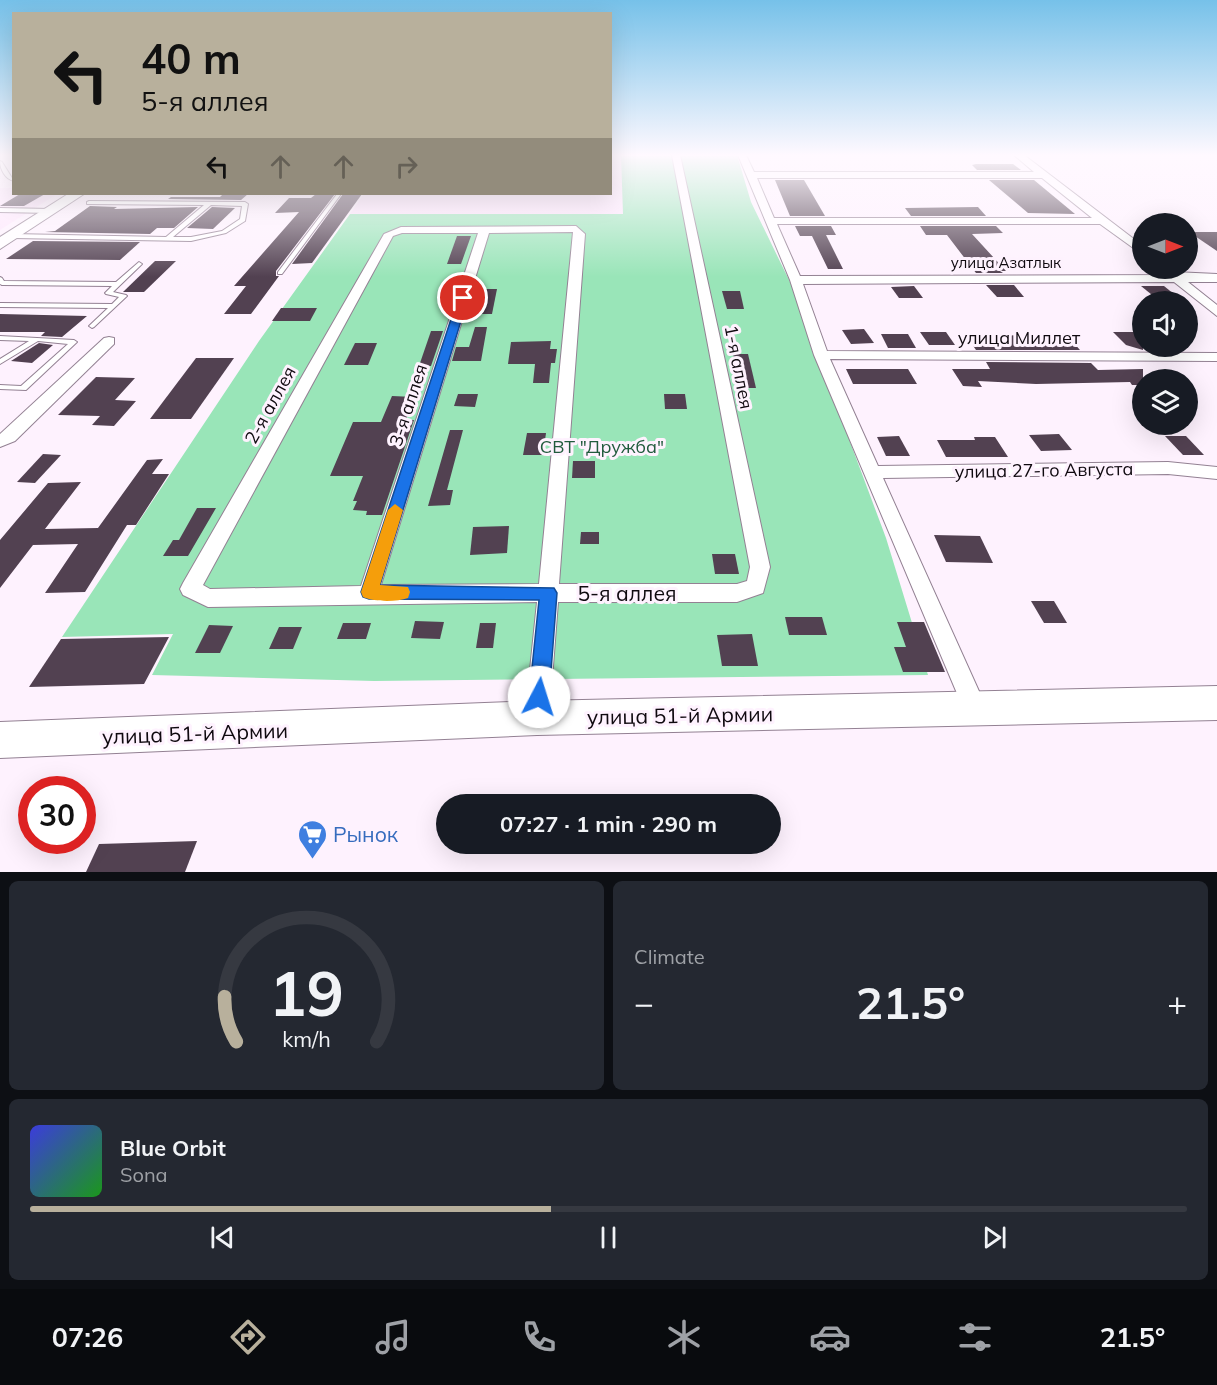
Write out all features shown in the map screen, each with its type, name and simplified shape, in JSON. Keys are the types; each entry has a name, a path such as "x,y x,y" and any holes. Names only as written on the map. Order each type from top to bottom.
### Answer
{"main road":[{"path":"6,240 51,211 83,198"},
{"name":"улица 51-й Армии","path":"0,740 537,718 1217,703"}],"street":[{"name":"1-я аллея","path":"684,196 760,567 756,586"},
{"path":"760,196 796,280 822,355 871,472 975,709"},
{"path":"1070,196 1132,244"},
{"path":"771,221 1102,221"},
{"path":"484,230 576,229 580,234 537,718"},
{"name":"2-я аллея","path":"208,598 190,589 389,234 401,230 484,230"},
{"name":"3-я аллея","path":"369,592 484,230"},
{"name":"улица Азатлык","path":"796,280 1132,278"},
{"name":"улица Азатлык","path":"1198,278 1217,278"},
{"path":"1177,279 1217,312"},
{"path":"0,441 9,437 109,341"},
{"name":"улица Миллет","path":"822,355 1217,357"},
{"name":"улица 27-го Августа","path":"871,472 1168,468 1217,473"},
{"name":"5-я аллея","path":"208,598 369,592 737,593 756,586"}],"lane":[{"path":"280,273 338,196"},
{"path":"6,240 191,239 224,232 243,220 247,209 245,204 83,198"},
{"path":"168,239 209,204"},
{"path":"0,210 51,211"},
{"path":"92,326 124,296 108,293 139,264"},
{"path":"0,279 2,283 118,284"},
{"path":"0,305 113,306"},
{"path":"0,338 74,342 23,388 0,387"},
{"path":"0,362 37,339"}],"shaded area":[{"path":"0,196 54,196 0,230"},
{"path":"363,196 623,196 624,214 350,214"}],"green space":[{"name":"СВТ \"Дружба\"","path":"622,196 749,196 791,284 886,538 928,675 374,681 152,675 173,634 62,637 259,341 350,214 623,214"}],"building":[{"path":"17,196 42,196 24,206 0,206"},
{"path":"246,196 241,200 168,199 171,197"},
{"path":"314,196 334,196 276,271 276,276 279,276 251,314 224,314 246,286 234,286 299,212 275,213 289,198 311,198"},
{"path":"342,196 361,196 312,263 292,264"},
{"path":"782,196 813,196 825,216 790,216"},
{"path":"1008,196 1053,196 1075,214 1028,213"},
{"path":"90,206 117,207 114,209 198,207 174,228 157,228 150,234 45,232 55,231"},
{"path":"212,207 235,208 213,229 187,228"},
{"path":"978,207 986,216 911,216 905,208"},
{"path":"795,226 831,226 836,235 826,235 843,269 828,269 812,236 800,236"},
{"path":"920,226 996,226 1003,233 972,234 1006,271 976,273 947,235 926,235"},
{"path":"1198,232 1217,232 1217,251 1198,238"},
{"path":"457,236 471,236 461,264 447,264"},
{"path":"33,241 140,242 120,260 6,259"},
{"path":"155,261 176,261 144,292 123,292"},
{"path":"986,285 1014,285 1024,297 997,297"},
{"path":"914,286 923,298 899,298 891,287"},
{"path":"1141,286 1164,286 1170,291 1147,291"},
{"path":"485,289 497,289 492,314 479,314"},
{"path":"722,291 740,291 744,309 727,309"},
{"path":"281,308 317,308 310,321 272,321"},
{"path":"0,314 87,316 62,337 41,336 45,332 0,332"},
{"path":"475,327 487,327 481,361 452,361 456,347 469,347"},
{"path":"864,329 874,343 851,344 842,330"},
{"path":"431,331 443,331 431,366 419,366"},
{"path":"920,332 946,332 955,345 929,345"},
{"path":"1113,332 1132,332 1132,347 1126,345"},
{"path":"1040,333 1065,333 1080,350 976,350 965,334 1042,336"},
{"path":"881,334 908,334 916,348 888,348"},
{"path":"551,341 550,349 557,349 555,363 551,363 549,383 533,383 535,364 508,364 511,342"},
{"path":"39,343 53,345 32,363 11,361"},
{"path":"355,343 377,343 368,365 344,365"},
{"path":"733,354 748,354 756,388 740,388"},
{"path":"196,358 234,358 191,419 150,419"},
{"path":"986,362 1091,363 1098,370 1132,369 1132,385 1130,382 1036,384 978,381 982,387 963,386 952,369 990,369"},
{"path":"846,369 908,369 917,384 853,384"},
{"path":"96,377 135,378 115,400 136,401 114,426 92,425 100,416 58,415"},
{"path":"458,394 478,394 475,407 454,406"},
{"path":"664,394 685,394 687,409 665,409"},
{"path":"392,396 414,397 406,420 414,420 382,515 366,515 367,511 353,510 357,501 353,501 363,476 330,476 353,422 381,422"},
{"path":"450,430 463,430 447,490 453,490 450,505 428,506"},
{"path":"527,433 546,433 543,455 523,455"},
{"path":"1059,434 1072,450 1041,451 1029,435"},
{"path":"899,436 910,456 886,456 877,437"},
{"path":"1165,436 1186,436 1204,455 1183,455"},
{"path":"974,437 995,437 1008,457 946,457 937,440 975,440"},
{"path":"43,454 61,455 35,483 17,482"},
{"path":"163,459 152,474 169,474 136,525 127,525 85,592 45,593 78,544 33,545 0,588 0,540 48,483 81,482 45,529 98,528 147,460"},
{"path":"573,461 595,461 595,478 572,478"},
{"path":"197,508 216,508 188,556 163,556 173,540 179,540"},
{"path":"509,526 507,553 470,555 473,527"},
{"path":"581,532 599,532 599,544 580,544"},
{"path":"934,535 980,536 993,563 946,562"},
{"path":"712,554 735,554 739,574 715,574"},
{"path":"1031,601 1054,601 1067,623 1044,623"},
{"path":"785,617 822,617 827,635 789,635"},
{"path":"415,621 444,622 440,639 411,638"},
{"path":"897,622 924,622 945,672 903,672 894,647 906,647"},
{"path":"343,623 371,623 366,639 337,639"},
{"path":"480,623 496,623 493,648 476,648"},
{"path":"209,625 233,626 220,653 195,653"},
{"path":"279,627 302,627 293,649 269,649"},
{"path":"752,634 758,666 722,666 717,635"},
{"path":"169,637 144,684 29,687 61,639"},
{"path":"197,841 185,872 86,872 99,844"}],"slow traffic":[{"path":"395,510 369,592 402,592"}],"place":[{"name":"Рынок","path":"312,860"}],"route":[{"path":"463,298 369,592 548,593 539,697"}]}
